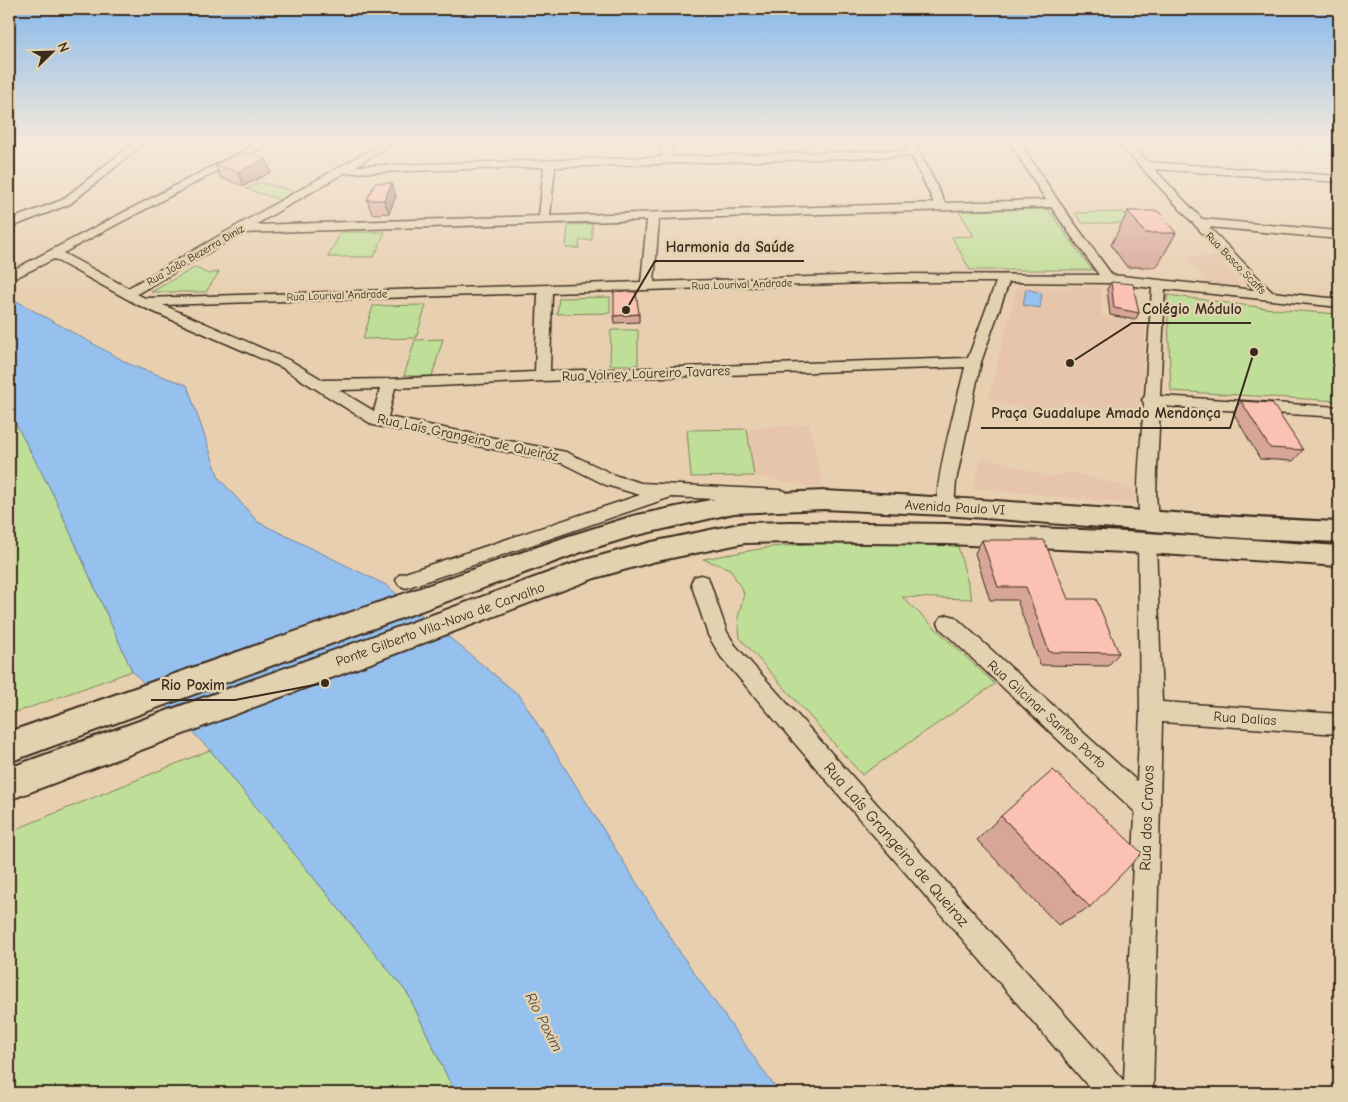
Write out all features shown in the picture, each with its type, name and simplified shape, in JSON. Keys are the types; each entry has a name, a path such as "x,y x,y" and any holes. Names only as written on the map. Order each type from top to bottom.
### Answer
{"main road":[{"name":"Avenida Paulo VI","path":"9,747 575,544 632,526 734,504 824,500 945,506 1339,556"},
{"name":"Avenida Paulo VI","path":"590,569 652,552 744,534 791,532 938,534 1148,532 1244,528 1339,532"},
{"name":"Ponte Gilberto Vila-Nova de Carvalho","path":"9,784 590,569"}],"street":[{"path":"9,224 50,210 80,192"},
{"path":"9,277 172,192"},
{"name":"Rua João Bezerra Diniz","path":"127,294 304,192"},
{"path":"544,220 547,192"},
{"path":"934,192 941,206"},
{"path":"1047,192 1108,279"},
{"name":"Rua Bosco Scaffs","path":"1170,192 1268,296"},
{"path":"242,228 653,217 1054,203"},
{"path":"647,287 653,217"},
{"path":"1197,222 1339,235"},
{"name":"Rua Laís Grangeiro de Queiróz","path":"55,254 143,302 286,364 379,421 566,458 620,484 641,489 740,493 824,500"},
{"name":"Rua Lourival Andrade","path":"143,302 899,278 1108,279 1339,303"},
{"path":"945,506 947,481 974,362 1004,279"},
{"name":"Rua dos Cravos","path":"1138,1093 1146,805 1151,711 1146,492 1150,400 1159,284"},
{"path":"542,376 545,289"},
{"path":"208,330 223,299"},
{"name":"Rua Volney Loureiro Tavares","path":"318,384 389,384 542,376 974,362"},
{"path":"379,421 389,384"},
{"path":"1150,400 1339,412"},
{"path":"406,580 675,490"},
{"name":"Rua Laís Grangeiro de Queiroz","path":"701,583 718,635 728,651 1114,1093"},
{"name":"Rua Gilcinar Santos Porto","path":"948,624 1146,805"},
{"name":"Rua Dalias","path":"1151,711 1339,724"}],"shaded area":[{"path":"1185,256 1217,256 1241,283 1241,286 1208,283"},
{"path":"1017,286 1101,287 1101,315 1146,325 1140,419 1064,401 1062,417 988,400"},
{"path":"809,424 824,489 754,476 747,429"},
{"path":"982,456 1049,477 1072,472 1134,489 1135,504 973,488"}],"green space":[{"path":"257,192 292,192 281,200"},
{"path":"1048,209 1092,270 970,270 952,237 974,236 959,211"},
{"path":"1123,212 1134,223 1082,223 1075,213"},
{"path":"592,224 592,240 580,240 579,248 566,248 568,225"},
{"path":"341,232 385,232 374,257 328,257"},
{"path":"196,267 207,274 219,272 206,292 151,292"},
{"path":"1167,295 1273,309 1339,314 1339,401 1171,391"},
{"path":"610,297 610,313 557,314 559,298"},
{"path":"426,305 416,338 363,339 373,306"},
{"path":"611,330 638,330 638,365 610,365"},
{"path":"443,339 432,376 404,376 415,340"},
{"path":"9,411 53,494 132,671 9,715"},
{"path":"747,429 754,476 691,477 687,430"},
{"path":"843,541 958,546 972,599 902,597 995,684 862,775 740,638 738,618 744,593 730,569 703,559 771,547"},
{"path":"210,750 408,994 455,1093 9,1093 9,832"}],"water":[{"path":"1026,289 1042,293 1040,308 1023,305"},
{"name":"Rio Poxim","path":"9,297 133,366 187,385 219,478 258,522 386,585 520,696 681,954 779,1093 455,1093 408,994 210,750 132,671 53,494 9,411"}],"building":[{"path":"371,192 388,192 384,200 367,200"},
{"path":"1128,211 1158,211 1176,233 1145,233"},
{"path":"1111,282 1133,284 1139,313 1114,308"},
{"path":"614,291 636,292 639,314 614,316"},
{"path":"1241,401 1272,403 1303,450 1270,448"},
{"path":"982,540 1044,540 1068,599 1096,599 1119,653 1049,652 1026,587 998,587"},
{"path":"1053,770 1142,853 1090,907 1001,816"}],"place":[{"name":"Harmonia da Saúde","path":"626,310"},
{"name":"Praça Guadalupe Amado Mendonça","path":"1254,352"},
{"name":"Colégio Módulo","path":"1070,363"},
{"name":"Rio Poxim","path":"325,683"}]}
